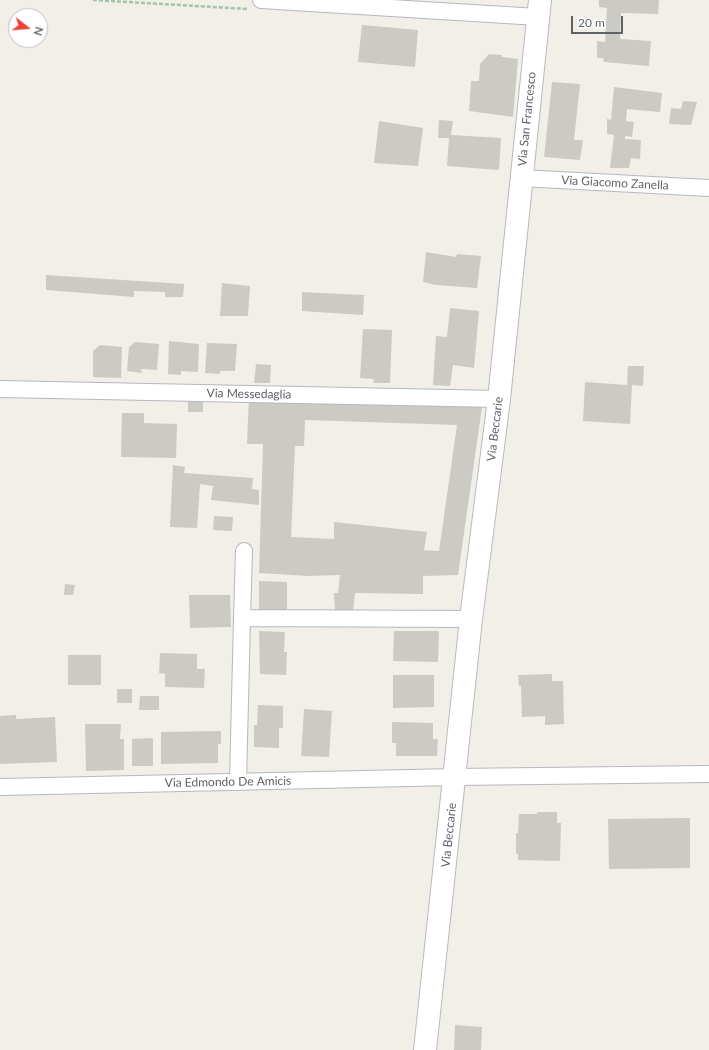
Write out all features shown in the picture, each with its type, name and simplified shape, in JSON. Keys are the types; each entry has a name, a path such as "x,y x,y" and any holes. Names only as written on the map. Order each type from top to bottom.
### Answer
{"main road":[{"name":"Via San Francesco","path":"515,239 539,8"},
{"name":"Via Beccarie","path":"425,1050 471,619 499,399 515,239"}],"street":[{"path":"261,0 539,8"},
{"name":"Via Giacomo Zanella","path":"522,178 709,188"},
{"name":"Via Messedaglia","path":"0,389 499,399"},
{"path":"238,782 244,551"},
{"path":"242,618 471,619"},
{"name":"Via Edmondo De Amicis","path":"0,787 455,777 709,774"}],"building":[{"path":"599,0 659,0 658,14 621,13 620,39 651,41 649,66 604,62 603,58 597,58 597,41 605,42 607,8 599,7"},
{"path":"362,25 418,30 415,67 358,62"},
{"path":"489,54 502,55 502,57 518,59 513,117 469,111 471,81 479,81 480,64"},
{"path":"552,82 580,84 574,140 583,140 580,160 544,157"},
{"path":"614,87 662,93 660,112 627,109 626,121 634,122 632,137 625,136 625,139 641,140 640,159 631,158 629,168 610,168 614,135 607,134 607,119 611,120"},
{"path":"683,101 697,102 691,125 669,124 671,108 681,109"},
{"path":"439,120 453,121 451,135 501,138 499,170 447,166 449,138 438,138"},
{"path":"379,121 423,128 418,166 374,163"},
{"path":"426,252 456,257 457,254 481,256 477,288 436,285 423,282"},
{"path":"46,275 184,284 183,297 165,297 165,292 134,291 134,297 46,290"},
{"path":"222,283 250,286 248,316 220,316"},
{"path":"302,292 364,295 363,315 302,311"},
{"path":"450,308 479,311 474,368 453,365 450,386 433,385 436,336 447,337"},
{"path":"363,329 392,330 390,383 373,383 374,379 360,378"},
{"path":"169,341 199,344 198,372 181,371 181,375 168,374"},
{"path":"135,342 159,344 157,370 141,369 142,373 127,371 129,347"},
{"path":"207,343 237,344 235,371 220,371 220,374 205,373"},
{"path":"100,345 122,347 121,378 93,377 93,351"},
{"path":"256,364 271,365 270,383 254,383"},
{"path":"628,366 644,366 643,386 632,385 630,424 583,421 585,382 627,385"},
{"path":"188,395 203,396 203,412 188,412"},
{"path":"249,397 483,400 458,575 423,576 423,594 355,593 353,612 335,611 334,593 338,593 340,575 308,576 259,573 263,444 247,444","holes":["305,420 457,425 439,551 424,550 427,532 334,522 334,539 291,537 295,446 304,446"]},
{"path":"122,413 144,413 144,423 177,424 176,458 121,457"},
{"path":"173,465 185,467 184,473 253,478 252,489 259,490 259,505 211,500 213,486 200,484 197,528 170,527"},
{"path":"214,516 233,517 232,531 213,530"},
{"path":"259,581 287,582 287,612 259,612"},
{"path":"65,584 75,585 73,595 64,595"},
{"path":"189,595 230,595 231,627 190,628"},
{"path":"259,631 285,632 284,652 287,652 286,675 260,674"},
{"path":"394,631 439,631 438,662 393,661"},
{"path":"160,653 197,654 197,669 205,669 204,688 165,687 165,674 159,673"},
{"path":"68,655 101,655 101,685 68,685"},
{"path":"552,674 552,681 563,681 564,724 545,725 545,716 522,717 521,686 519,686 518,675"},
{"path":"393,675 434,675 434,707 393,708"},
{"path":"117,689 132,689 132,703 117,703"},
{"path":"140,696 159,696 159,710 139,710"},
{"path":"258,705 283,706 283,728 279,728 279,748 254,747 254,725 257,725"},
{"path":"304,709 332,711 329,757 301,756"},
{"path":"16,715 16,719 55,717 57,762 0,764 0,716"},
{"path":"392,722 433,723 433,739 438,739 437,756 396,756 396,743 392,743"},
{"path":"85,724 121,724 120,739 124,739 124,770 86,771"},
{"path":"221,731 221,744 218,744 218,763 161,764 161,732"},
{"path":"153,738 153,766 132,766 132,739"},
{"path":"537,812 557,812 557,823 561,823 560,861 518,860 518,854 516,854 516,833 518,833 519,814 537,814"},
{"path":"690,818 690,868 609,869 608,819"},
{"path":"455,1025 482,1027 481,1050 454,1050"}]}
